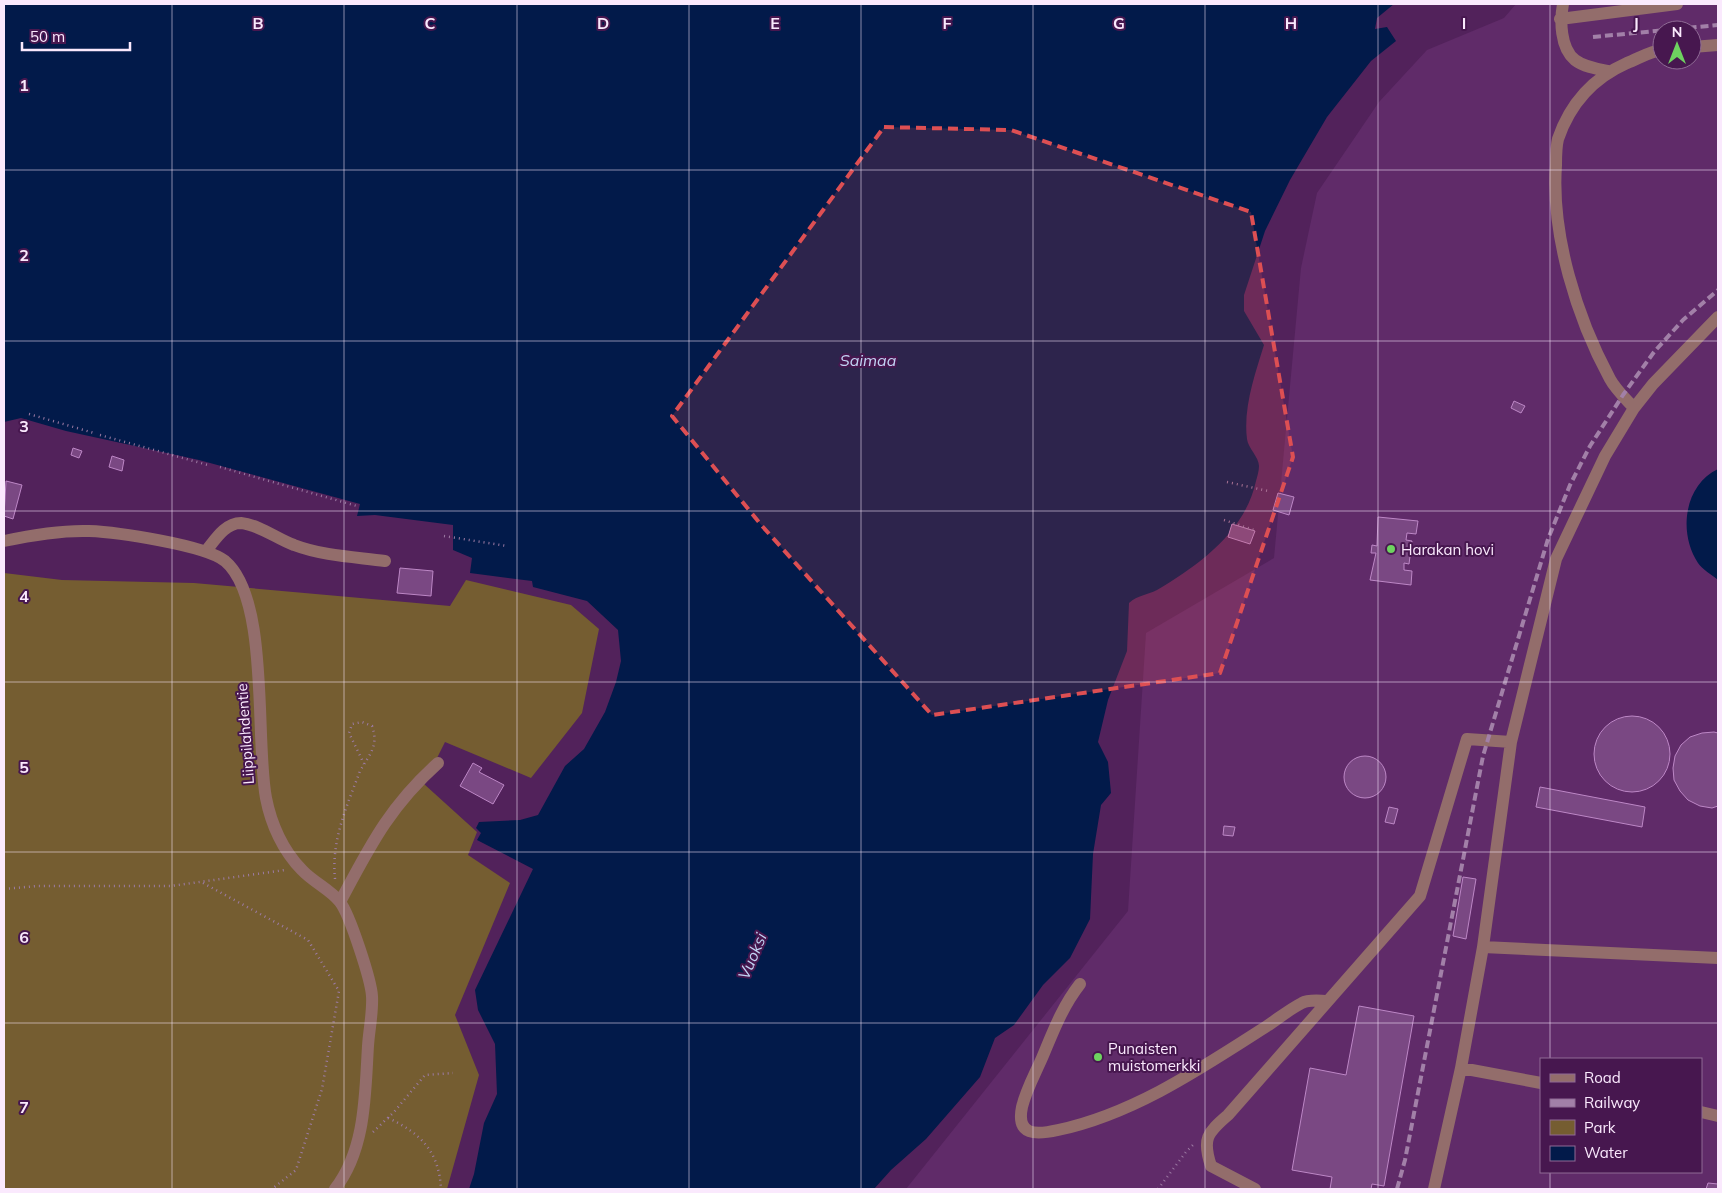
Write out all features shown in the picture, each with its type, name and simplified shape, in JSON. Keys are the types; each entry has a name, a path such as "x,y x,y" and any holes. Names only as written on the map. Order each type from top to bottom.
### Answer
{"street":[{"path":"1563,4 1560,19 1565,43 1573,59 1592,68 1608,71"},
{"path":"1560,19 1677,4"},
{"path":"1702,46 1718,45"},
{"path":"1634,408 1610,380 1580,310 1566,268 1558,225 1554,184 1558,140 1572,108 1589,87 1608,71 1652,54"},
{"path":"1434,1189 1461,1068 1483,947 1511,742 1556,559 1605,456 1634,408 1653,384 1718,317"},
{"path":"206,551 224,529 240,523 261,529 294,545 326,553 385,561"},
{"name":"Liippilahdentie","path":"4,541 34,534 90,531 206,551 226,562 240,582 250,613 260,694 261,750 266,799 280,841 302,870 340,902 359,949 372,996 359,1140 342,1181 335,1189"},
{"path":"1255,1189 1211,1166 1205,1148 1210,1131 1228,1115 1420,896 1467,739 1511,742"},
{"path":"340,902 379,830 415,784 438,763"},
{"path":"1483,947 1718,958"},
{"path":"1080,984 1069,998 1030,1082 1022,1108 1021,1121 1024,1128 1029,1132 1048,1132 1072,1127 1096,1120 1131,1105 1241,1042 1304,1001 1328,1001"},
{"path":"1461,1068 1540,1083"},
{"path":"1702,1112 1718,1116"}],"path":[{"path":"29,414 94,433"},
{"path":"100,435 208,465"},
{"path":"220,467 357,506"},
{"path":"1227,482 1268,491"},
{"path":"1224,520 1254,530"},
{"path":"444,536 508,546"},
{"path":"340,902 335,876 334,852 340,824 376,738 372,726 362,722 352,724 349,733 364,764"},
{"path":"4,889 37,886 170,886 203,883 245,874 302,870"},
{"path":"203,883 308,940 339,991 322,1089 296,1170 272,1189"},
{"path":"359,1140 375,1130 388,1118 425,1075 453,1073"},
{"path":"388,1118 417,1135 428,1146 436,1162 441,1189"},
{"path":"1158,1189 1186,1152 1210,1131"}],"highlighted area":[{"path":"884,127 1011,130 1251,212 1293,457 1220,673 932,715 763,527 672,416"}],"shaded area":[{"path":"1516,4 1718,4 1718,1189 906,1189 1128,911 1146,633 1274,558 1301,268 1317,193 1379,102 1427,50 1504,18"}],"green space":[{"path":"4,573 62,580 194,583 450,606 466,580 571,605 599,629 582,713 531,778 445,742 424,784 477,832 468,855 510,883 455,1015 479,1075 447,1189 4,1189"}],"water":[{"name":"Saimaa","path":"4,4 1394,4 1377,18 1375,29 1387,27 1396,41 1371,61 1327,117 1290,180 1265,231 1244,295 1244,311 1264,345 1248,403 1247,439 1259,463 1250,499 1242,516 1231,531 1204,558 1157,590 1129,603 1127,651 1108,700 1098,742 1108,762 1111,793 1101,805 1093,854 1090,919 1070,958 1043,985 1014,1025 995,1038 980,1077 926,1139 891,1170 874,1189 469,1189 474,1174 484,1123 497,1094 495,1044 478,1010 475,990 533,869 477,840 481,833 476,828 479,822 520,820 538,815 565,766 584,749 605,712 616,682 621,661 618,630 587,601 533,587 532,581 470,573 472,558 453,550 453,525 375,515 357,516 360,504 199,460 66,431 21,418 4,422"},
{"path":"1718,469 1718,580 1698,563 1688,538 1687,524 1691,498 1707,476"}],"building":[{"path":"1514,401 1525,406 1521,413 1511,408"},
{"path":"73,448 82,451 79,458 71,455"},
{"path":"112,456 124,460 122,471 109,467"},
{"path":"6,481 22,485 13,519 4,516"},
{"path":"1278,493 1294,497 1289,515 1273,510"},
{"name":"Harakan hovi","path":"1378,517 1418,521 1416,534 1407,533 1406,540 1412,541 1409,564 1404,563 1404,570 1412,571 1411,585 1370,580 1376,553 1371,553 1372,545 1377,546"},
{"path":"1232,524 1255,531 1250,544 1228,537"},
{"path":"400,568 433,571 431,596 397,593"},
{"path":"1632,716 1646,719 1659,727 1667,740 1670,754 1667,768 1659,781 1646,789 1632,792 1618,789 1605,781 1597,768 1594,754 1597,740 1605,727 1618,719"},
{"path":"1714,732 1718,733 1718,806 1712,808 1700,806 1688,800 1674,780 1673,768 1675,756 1681,745 1690,737"},
{"path":"1369,756 1377,759 1383,765 1386,777 1383,789 1377,795 1361,798 1353,795 1347,789 1344,773 1347,765 1353,759"},
{"path":"473,763 482,768 479,772 504,785 493,804 460,786"},
{"path":"1540,787 1645,807 1642,827 1536,807"},
{"path":"1389,807 1398,809 1394,824 1385,822"},
{"path":"1224,826 1235,827 1233,836 1223,835"},
{"path":"1463,877 1476,879 1466,939 1453,936"},
{"path":"1359,1006 1414,1016 1384,1186 1372,1184 1371,1189 1330,1189 1332,1177 1292,1170 1310,1068 1346,1075"},
{"path":"1708,1183 1718,1184 1718,1189 1706,1189"}],"railway":[{"path":"1593,37 1718,25"},
{"path":"1397,1189 1405,1160 1483,756 1548,539 1570,485 1590,446 1623,395 1654,352 1683,320 1718,290"}],"place":[{"name":"Harakan hovi","path":"1391,549"},
{"name":"Punaisten muistomerkki","path":"1098,1057"}],"water label":[{"name":"Vuoksi","path":"752,956"}]}
